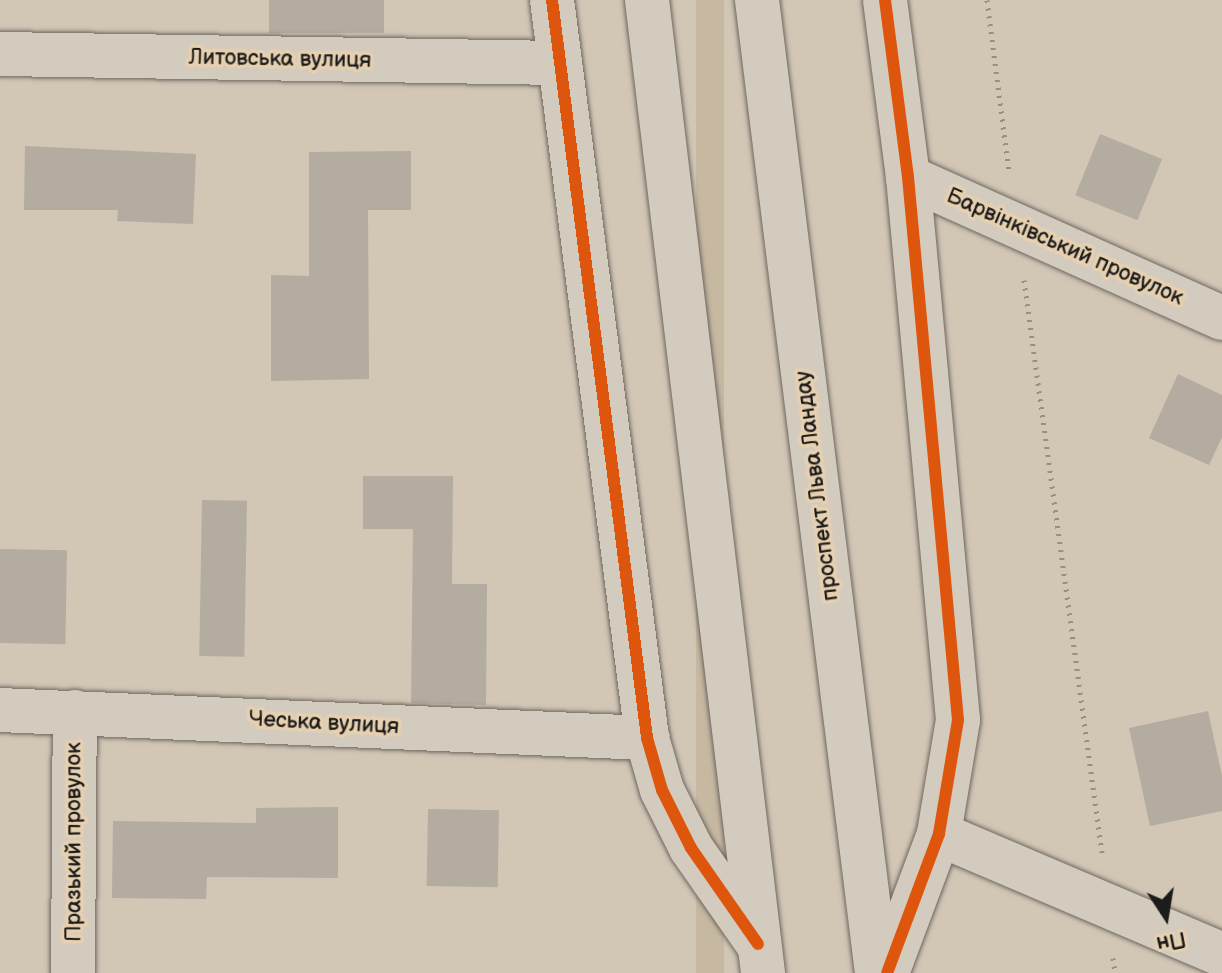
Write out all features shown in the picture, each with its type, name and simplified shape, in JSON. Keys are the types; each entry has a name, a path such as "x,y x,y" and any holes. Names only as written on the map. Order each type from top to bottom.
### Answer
{"street":[{"path":"552,0 647,738 662,790 691,848 760,958"},
{"path":"647,0 760,958"},
{"name":"проспект Льва Ландау","path":"757,0 877,973"},
{"path":"885,0 908,177 958,720 939,834 887,973"},
{"name":"Литовська вулиця","path":"0,54 560,63"},
{"name":"Барвінківський провулок","path":"908,177 1016,222 1222,318"},
{"name":"Чеська вулиця","path":"0,710 647,738"},
{"name":"Празький провулок","path":"73,973 75,712"},
{"path":"939,834 1222,955"}],"path":[{"path":"987,0 1110,906 1115,973"}],"shaded area":[{"path":"696,0 724,0 724,973 696,973"}],"building":[{"path":"269,0 384,0 384,33 269,33"},
{"path":"1100,134 1162,159 1137,220 1075,195"},
{"path":"25,146 196,154 193,224 117,221 118,210 24,210"},
{"path":"411,151 411,210 368,210 369,379 271,381 271,275 309,276 309,152"},
{"path":"1178,374 1222,395 1222,437 1209,465 1149,438"},
{"path":"363,476 453,476 452,584 487,584 486,705 411,703 413,529 363,529"},
{"path":"202,500 247,501 244,657 199,656"},
{"path":"0,549 67,550 65,644 0,643"},
{"path":"1208,711 1222,776 1222,811 1150,826 1129,728"},
{"path":"338,807 338,878 207,877 206,899 112,898 113,821 256,823 256,808"},
{"path":"428,809 499,810 498,887 427,886"}],"cycle path":[{"path":"552,0 647,738 662,790 691,848 758,944"},
{"path":"885,0 908,177 958,720 939,834 887,973"}]}
